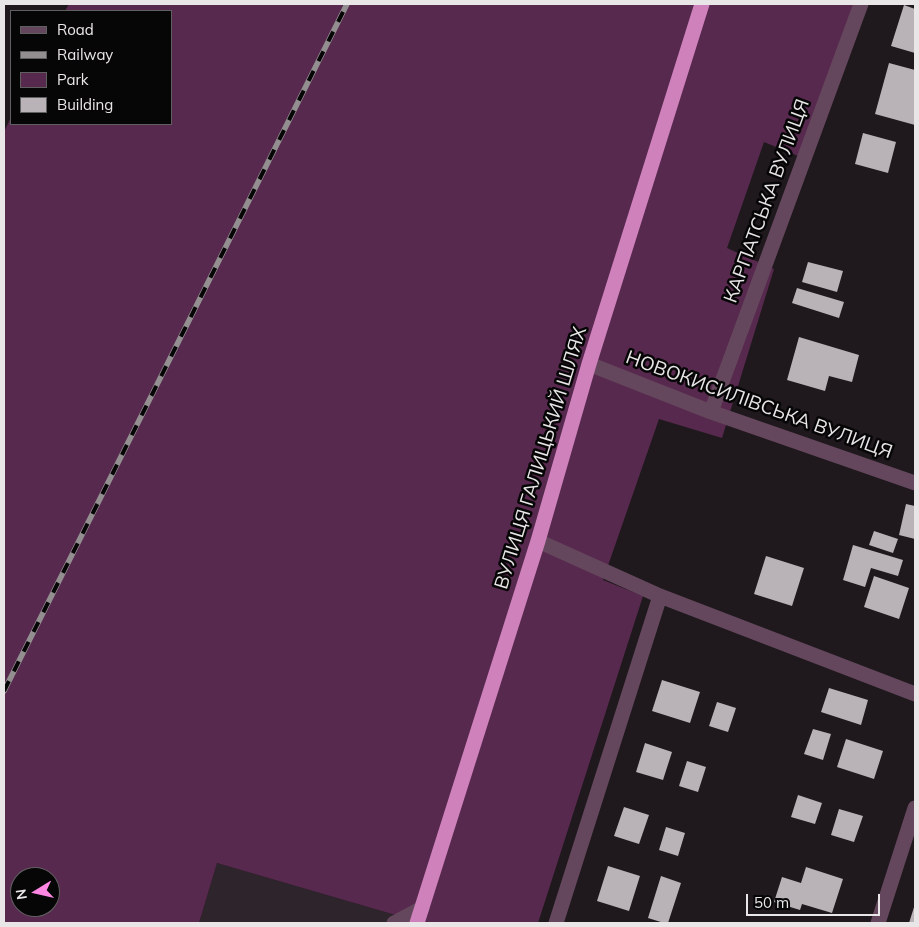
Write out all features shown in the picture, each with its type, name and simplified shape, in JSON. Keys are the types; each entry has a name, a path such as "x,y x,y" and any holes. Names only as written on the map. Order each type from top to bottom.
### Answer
{"highway":[{"name":"ВУЛИЦЯ ГАЛИЦЬКИЙ ШЛЯХ","path":"417,923 538,541 590,364 702,4"}],"street":[{"name":"КАРПАТСЬКА ВУЛИЦЯ","path":"711,412 861,4"},
{"name":"НОВОКИСИЛІВСЬКА ВУЛИЦЯ","path":"590,364 711,412 915,483"},
{"path":"538,541 660,596 915,692"},
{"path":"556,923 660,596"},
{"path":"878,923 915,808"},
{"path":"394,923 422,908"}],"shaded area":[{"path":"217,863 423,923 199,923"}],"green space":[{"path":"69,4 866,4 808,160 764,142 727,248 774,269 722,438 659,419 603,580 643,596 538,923 423,923 217,863 199,923 4,923 4,132 10,119 10,125 172,125 172,10 66,10"}],"building":[{"path":"904,5 915,9 915,53 891,46"},
{"path":"889,63 915,70 915,125 875,114"},
{"path":"863,133 896,142 888,173 855,164"},
{"path":"808,262 843,271 837,292 802,282"},
{"path":"797,288 844,302 839,318 792,303"},
{"path":"799,337 859,355 852,382 829,376 825,391 787,380"},
{"path":"906,504 915,506 915,539 899,535"},
{"path":"874,531 898,539 893,553 869,545"},
{"path":"853,545 903,560 898,576 871,568 865,587 843,580"},
{"path":"766,556 804,568 792,606 754,594"},
{"path":"874,576 909,588 899,619 864,607"},
{"path":"662,680 700,692 690,723 652,711"},
{"path":"829,688 868,700 861,725 821,712"},
{"path":"717,702 736,708 728,732 709,726"},
{"path":"813,729 831,734 823,760 804,754"},
{"path":"846,739 883,751 874,779 837,767"},
{"path":"645,743 672,752 663,780 636,772"},
{"path":"687,761 706,767 698,792 679,786"},
{"path":"798,795 822,803 815,824 791,817"},
{"path":"624,807 649,815 639,844 614,836"},
{"path":"839,809 863,816 854,842 831,835"},
{"path":"666,827 685,833 678,856 659,850"},
{"path":"608,866 640,876 629,911 597,901"},
{"path":"806,867 843,879 832,913 802,904 800,910 774,902 782,877 801,883"},
{"path":"661,876 681,883 668,923 648,918"},
{"path":"915,904 915,923 909,923"}],"railway":[{"path":"4,691 347,4"}]}
